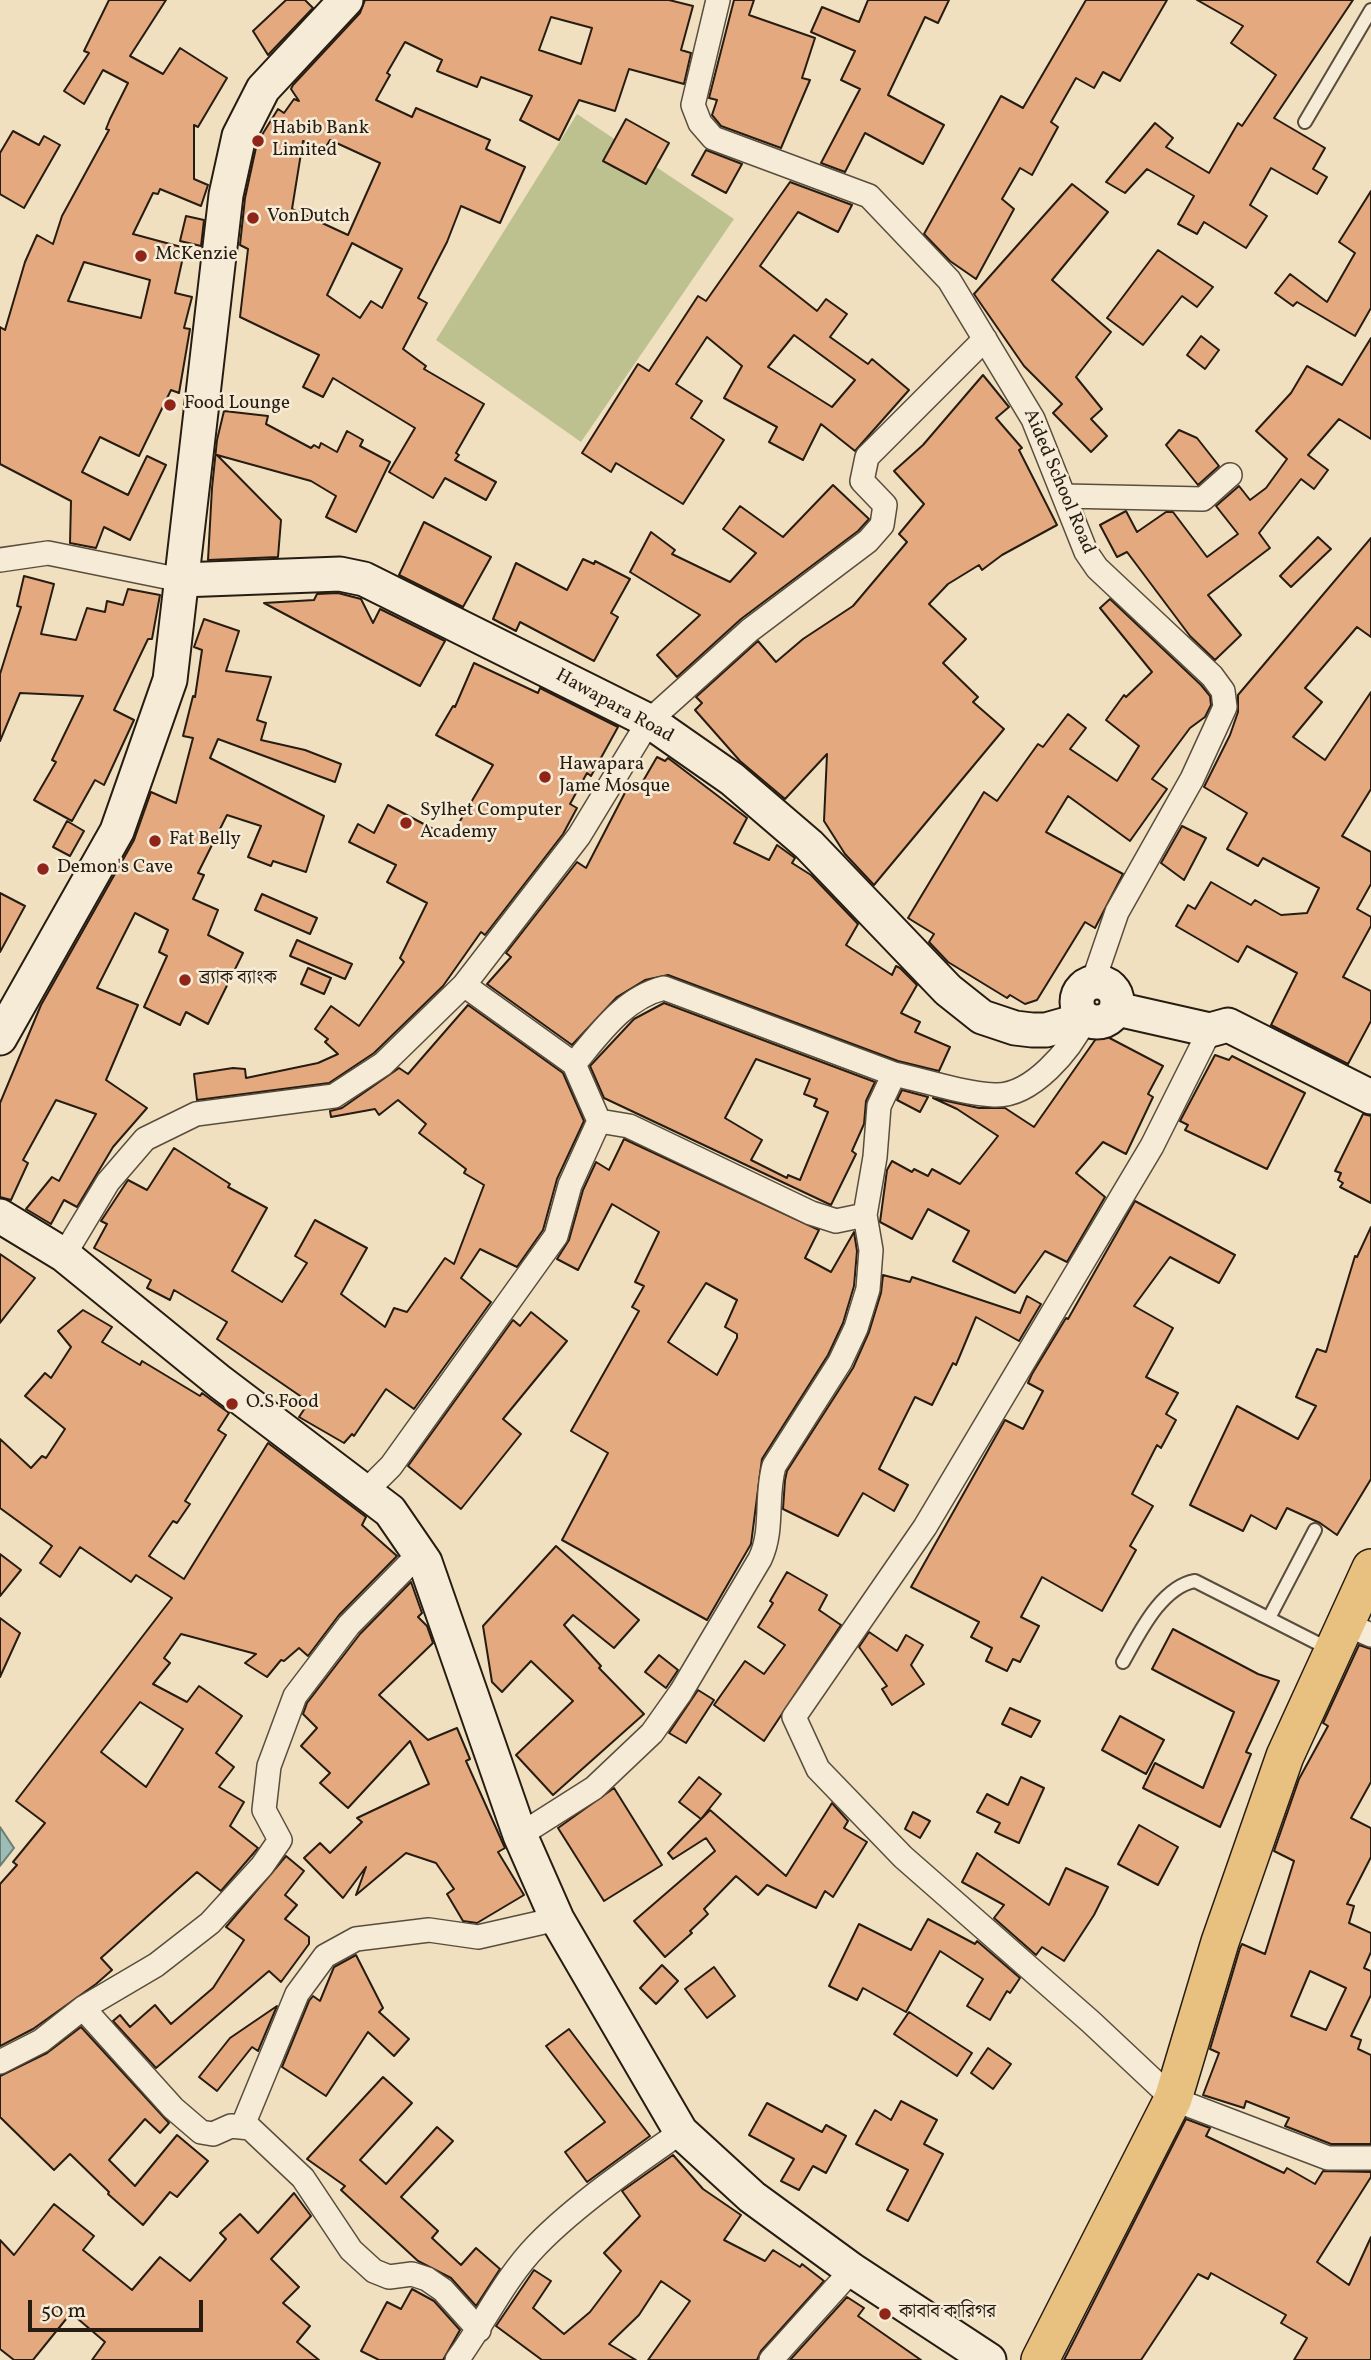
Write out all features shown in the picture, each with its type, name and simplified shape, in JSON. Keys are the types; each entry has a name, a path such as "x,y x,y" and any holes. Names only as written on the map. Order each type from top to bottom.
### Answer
{"main road":[{"path":"0,1038 117,831 170,680 226,195 239,136 263,89 346,0"},
{"name":"Hawapara Road","path":"181,580 341,574 365,579 649,721 732,779 809,845 948,990 982,1017 1032,1030 1045,1030 1085,1019"},
{"path":"1093,982 1102,983 1115,991 1117,1009 1109,1019 1085,1019 1077,1010 1083,989 1093,982"},
{"path":"1117,1009 1210,1030 1228,1026 1371,1097"},
{"path":"0,1216 64,1255 220,1382 390,1511 425,1562 520,1835 557,1919 681,2132 752,2196 852,2270 989,2360"},
{"path":"1040,2360 1173,2099 1220,1942 1285,1756 1350,1637 1368,1585"}],"street":[{"name":"Aided School Road","path":"718,0 693,105 700,122 713,138 869,196 949,280 1033,419 1086,552 1097,568 1212,676 1223,691 1225,707 1192,779 1117,912 1093,982"},
{"path":"64,1255 108,1182 145,1139 196,1114 334,1096 383,1064 464,985 579,836 649,721 750,630 868,541 882,525 885,505 862,481 867,457 985,339"},
{"path":"1064,496 1203,499 1230,475"},
{"path":"0,560 48,553 181,580"},
{"path":"365,1492 391,1466 440,1400 555,1236 570,1185 599,1121 574,1064 464,985"},
{"path":"574,1064 611,1020 644,993 664,988 894,1074 997,1095 1020,1088 1045,1074 1078,1034 1085,1019"},
{"path":"1210,1030 1152,1146 925,1527 794,1717 818,1769 903,1857 1091,2022 1173,2099 1328,2158 1371,2158"},
{"path":"520,1835 594,1788 652,1733 681,1692 768,1543 768,1485 774,1466 840,1362 868,1289 871,1250 864,1215 875,1157 879,1107 894,1074"},
{"path":"599,1121 629,1126 811,1213 836,1221 864,1215"},
{"path":"0,2062 25,2046 41,2041 83,2008 167,1957 210,1923 261,1866 280,1840 264,1810 269,1766 295,1696 349,1625 419,1554"},
{"path":"243,2125 297,1994 325,1956 356,1939 429,1930 478,1937 557,1919"},
{"path":"83,2008 173,2108 201,2132 213,2134 231,2126 243,2125 258,2135 303,2178 351,2250 374,2271 389,2277 412,2274 427,2279 443,2290 480,2330"},
{"path":"457,2360 480,2330 504,2286 537,2245 629,2168 681,2132"},
{"path":"771,2360 852,2270"}],"lane":[{"path":"1305,122 1371,10"},
{"path":"1269,1618 1315,1530"},
{"path":"1123,1662 1145,1624 1185,1583 1201,1582 1269,1618 1350,1637"}],"green space":[{"path":"577,114 734,219 581,442 436,340"}],"water":[{"path":"0,1827 14,1848 0,1866"}],"building":[{"path":"109,0 166,0 130,56 163,74 180,48 227,78 198,127 194,125 194,179 208,185 201,206 160,189 158,194 153,193 133,234 185,248 175,293 192,297 184,328 190,329 179,393 171,390 139,456 100,437 82,472 128,495 147,456 166,465 130,540 104,527 96,548 70,543 71,501 0,464 0,327 5,330 25,262 37,235 53,244 62,216 109,130 106,129 110,119 128,83 103,70 84,104 64,91 89,53 84,51","holes":["84,262 150,280 141,318 68,301"]},
{"path":"286,0 305,0 313,8 268,55 253,31"},
{"path":"365,0 669,0 693,6 681,50 691,53 684,84 629,69 615,111 579,100 559,140 520,120 532,96 481,77 477,87 437,71 442,60 405,42 387,73 390,75 376,100 412,117 416,108 490,140 486,149 525,167 500,223 461,206 447,242 418,298 427,303 403,349 426,366 424,369 484,404 456,453 459,455 455,460 496,482 486,500 445,478 433,498 389,472 415,428 333,378 323,397 303,387 319,355 240,317 248,249 240,245 245,198 257,143 278,109 284,113 294,99 299,101 291,89 293,85 360,13","holes":["551,17 592,28 581,64 539,50","330,140 380,163 348,235 292,209 303,141 323,152","352,243 402,269 382,308 371,301 360,318 327,295"]},
{"path":"734,0 754,0 749,15 815,38 802,78 810,80 781,148 721,126 712,115 717,100 709,98"},
{"path":"868,0 949,0 938,23 925,17 888,95 944,125 923,164 865,133 845,172 821,163 860,89 841,80 855,51 811,32 822,7 859,22"},
{"path":"1086,0 1167,0 1120,81 1103,72 1094,88 1076,78 1051,122 1058,127 1032,175 1020,168 1002,199 1014,209 976,279 950,261 924,234 1001,96 1023,108"},
{"path":"1197,0 1353,0 1274,118 1325,148 1313,169 1327,177 1317,194 1271,168 1250,205 1267,216 1246,248 1204,222 1197,234 1178,224 1194,196 1147,169 1125,193 1106,182 1155,123 1173,138 1166,147 1209,173 1238,123 1242,126 1276,75 1231,43 1243,26"},
{"path":"626,119 669,143 646,184 603,161"},
{"path":"13,131 39,145 44,136 60,145 24,208 0,194 0,153"},
{"path":"706,150 742,164 726,193 692,175"},
{"path":"790,182 852,205 838,232 798,212 760,266 817,311 826,299 847,314 830,337 868,364 872,359 909,390 855,451 821,424 803,460 769,442 777,427 724,398 742,366 707,337 676,384 702,401 691,418 724,440 683,504 616,463 611,472 582,453 638,364 649,371 698,296 706,301","holes":["794,335 855,380 832,407 768,367"]},
{"path":"1072,184 1108,212 1052,280 1111,332 1076,377 1102,409 1091,419 1107,436 1091,452 1053,413 1062,404 1024,366 974,294"},
{"path":"1371,191 1371,308 1355,336 1297,302 1293,306 1275,293 1290,274 1327,302 1355,253 1339,242"},
{"path":"186,216 204,220 201,246 180,241"},
{"path":"1158,250 1213,287 1197,307 1182,296 1143,345 1107,318"},
{"path":"1201,336 1219,350 1205,369 1187,355"},
{"path":"1371,338 1371,439 1339,419 1308,455 1328,470 1314,489 1301,479 1259,533 1270,548 1208,595 1241,635 1215,660 1190,636 1127,552 1117,557 1100,525 1126,511 1137,532 1166,512 1173,512 1207,557 1238,534 1216,506 1239,486 1250,500 1266,488 1287,459 1256,431 1291,393 1307,366 1342,385"},
{"path":"983,375 1009,407 996,418 1022,448 1019,450 1057,525 1002,555 982,570 979,565 948,584 929,604 966,639 943,663 978,697 973,702 1004,729 874,885 845,854 824,821 827,754 785,799 740,761 695,710 702,703 696,697 758,641 776,662 803,639 853,606 907,542 899,534 924,504 894,471 923,445"},
{"path":"224,411 268,416 266,424 311,448 314,445 319,448 321,443 337,452 347,431 363,440 360,446 390,462 356,532 326,517 336,496 311,481 217,455 281,520 278,557 208,560 217,440"},
{"path":"1179,430 1197,438 1219,466 1198,485 1166,445"},
{"path":"833,485 869,519 858,531 741,619 677,677 657,655 700,615 630,572 651,532 675,550 672,554 730,582 756,553 723,529 740,506 783,537"},
{"path":"424,522 491,557 463,607 399,575"},
{"path":"1318,537 1331,549 1291,587 1280,576"},
{"path":"1371,538 1371,637 1357,627 1305,688 1322,702 1293,737 1325,760 1371,692 1371,789 1342,836 1371,852 1371,884 1357,909 1371,917 1371,926 1343,977 1371,991 1371,1021 1348,1064 1271,1025 1297,973 1247,946 1238,962 1176,926 1188,905 1195,909 1211,882 1251,905 1255,900 1281,915 1307,913 1319,888 1263,858 1258,866 1227,849 1247,813 1204,787 1230,735 1238,712 1238,695"},
{"path":"583,559 594,564 595,561 630,579 611,613 618,617 594,661 520,622 516,631 493,619 516,563 567,590"},
{"path":"24,576 54,584 41,634 76,640 87,608 105,612 107,601 123,605 128,589 160,595 152,639 148,639 114,710 134,720 104,785 95,780 72,821 34,800 56,762 52,760 83,696 20,693 0,741 0,674 21,607 17,606"},
{"path":"338,593 361,599 373,623 380,609 445,641 420,686 264,603 314,600 317,594"},
{"path":"1110,599 1201,685 1210,696 1211,705 1205,717 1190,728 1152,779 1167,789 1130,841 1068,796 1046,832 1123,874 1095,928 1085,922 1037,1000 1025,1004 1010,995 1007,998 948,962 929,942 934,934 908,918 984,792 997,801 1038,744 1043,747 1068,714 1086,728 1070,749 1117,781 1139,746 1106,720 1124,695 1126,697 1152,672 1100,608"},
{"path":"204,619 239,631 226,671 271,677 257,720 266,723 261,740 305,750 341,764 335,782 218,739 210,758 324,816 306,872 273,861 271,866 248,857 261,826 227,815 198,873 204,875 193,899 218,910 208,935 243,953 208,1024 186,1012 180,1025 144,1007 167,956 159,952 168,930 135,913 97,988 138,1005 106,1080 147,1108 113,1147 77,1207 64,1200 51,1224 26,1209 52,1177 59,1181 96,1114 56,1100 23,1160 28,1163 11,1200 0,1197 0,1103 41,1005 134,840 151,792 176,803 193,738 183,736 193,696 195,697 202,650 194,647"},
{"path":"474,663 538,693 540,688 618,727 591,776 587,773 570,804 577,808 563,834 485,935 481,932 443,986 374,1053 329,1083 197,1100 194,1074 233,1068 245,1069 246,1078 318,1063 338,1054 325,1042 328,1039 315,1029 331,1006 359,1026 404,962 400,958 427,903 387,882 396,865 349,842 358,824 374,833 388,805 450,838 493,765 436,735 453,706 455,707"},
{"path":"657,757 665,761 668,758 747,818 734,843 769,860 777,845 795,858 792,863 811,875 858,924 846,945 892,975 896,966 900,968 917,985 901,1013 920,1022 915,1032 950,1047 939,1071 898,1061 668,975 645,980 617,997 572,1045 487,984 511,957 506,953 577,862 586,868 630,783 639,788"},
{"path":"67,821 84,831 70,856 53,847"},
{"path":"1182,826 1206,838 1184,880 1161,863"},
{"path":"0,893 25,906 0,952"},
{"path":"262,894 317,918 310,934 255,910"},
{"path":"297,940 352,964 345,979 290,956"},
{"path":"308,968 331,978 324,994 301,984"},
{"path":"664,1003 875,1082 866,1101 864,1124 852,1151 856,1154 831,1205 604,1098 590,1066 634,1019","holes":["756,1059 810,1079 804,1094 817,1099 814,1106 828,1112 800,1180 788,1175 787,1178 751,1160 762,1140 725,1118"]},
{"path":"468,1005 563,1073 584,1121 557,1179 543,1230 517,1267 480,1249 461,1278 491,1302 414,1409 386,1389 354,1436 352,1434 344,1443 299,1417 309,1402 217,1339 227,1322 174,1290 170,1300 147,1288 151,1280 94,1248 107,1224 101,1221 128,1180 147,1190 174,1148 230,1184 228,1187 267,1208 232,1271 282,1302 307,1263 295,1256 315,1220 367,1248 341,1294 385,1327 394,1308 407,1312 445,1258 454,1264 484,1185 464,1173 466,1169 419,1133 426,1124 398,1100 379,1115 375,1109 331,1117 330,1111 342,1108 399,1068 408,1074"},
{"path":"1100,1033 1163,1066 1148,1094 1153,1097 1126,1154 1103,1142 1076,1173 1105,1197 1067,1262 1045,1251 1015,1293 953,1261 969,1231 928,1209 912,1239 880,1222 887,1170 892,1161 912,1172 914,1169 928,1176 932,1169 960,1184 998,1136 957,1109 933,1098 979,1108 1005,1108 1034,1127"},
{"path":"1215,1055 1229,1060 1232,1056 1305,1093 1267,1169 1185,1130 1188,1125 1180,1121"},
{"path":"902,1090 928,1097 920,1112 897,1100"},
{"path":"1363,1114 1371,1116 1371,1203 1340,1187 1343,1183 1338,1180 1341,1173 1335,1171"},
{"path":"624,1139 819,1230 805,1258 831,1272 854,1232 857,1251 854,1286 843,1323 828,1355 762,1459 751,1544 707,1620 562,1540 608,1453 571,1431 639,1311 632,1307 644,1286 635,1282 659,1232 612,1204 578,1270 557,1259 569,1240 583,1190 596,1162 609,1170","holes":["706,1283 737,1300 725,1327 737,1334 737,1338 717,1375 668,1342"]},
{"path":"1135,1201 1235,1255 1219,1283 1170,1257 1134,1306 1173,1328 1146,1377 1178,1393 1166,1414 1176,1420 1161,1448 1157,1445 1132,1494 1153,1506 1130,1546 1136,1550 1102,1611 1042,1577 1021,1617 1039,1626 1020,1662 1013,1659 1007,1671 986,1661 992,1648 971,1637 979,1622 911,1587 1005,1420 1023,1429 1043,1391 1028,1383 1032,1374 1066,1318 1068,1319"},
{"path":"1371,1227 1371,1479 1337,1535 1320,1523 1287,1508 1276,1529 1251,1515 1243,1531 1190,1505 1237,1406 1298,1439 1316,1406 1296,1397 1317,1349 1326,1352 1355,1256 1357,1257"},
{"path":"0,1254 35,1278 0,1323"},
{"path":"883,1275 910,1282 912,1277 1020,1313 1027,1296 1041,1304 1019,1341 976,1317 956,1365 953,1363 932,1405 915,1397 879,1469 908,1485 894,1511 863,1493 838,1536 783,1509 785,1480 787,1471 853,1368 869,1332 881,1293"},
{"path":"83,1310 112,1327 102,1342 140,1365 142,1361 200,1396 202,1393 229,1413 218,1430 226,1435 185,1501 190,1504 177,1523 173,1521 149,1556 184,1579 268,1443 366,1517 362,1525 397,1556 339,1615 308,1656 299,1648 284,1661 281,1660 267,1677 245,1663 256,1654 181,1634 164,1658 170,1663 153,1684 187,1702 199,1686 242,1716 216,1753 234,1767 219,1787 244,1802 230,1826 258,1848 221,1891 197,1872 101,1958 112,1970 33,2029 0,2046 0,1884 17,1865 13,1862 45,1823 16,1801 172,1598 136,1575 131,1582 80,1547 60,1577 40,1563 52,1546 0,1508 0,1439 31,1468 42,1456 46,1458 65,1429 25,1396 45,1373 51,1378 71,1347 58,1331","holes":["140,1702 183,1729 146,1787 101,1752"]},
{"path":"531,1312 567,1341 503,1419 521,1434 461,1509 408,1466 513,1320 520,1326"},
{"path":"556,1546 639,1620 614,1648 573,1615 564,1625 601,1666 599,1668 644,1714 553,1795 516,1755 573,1701 531,1661 502,1692 492,1682 483,1626"},
{"path":"0,1554 21,1570 0,1596"},
{"path":"787,1572 827,1595 819,1610 841,1625 764,1741 714,1705 745,1661 764,1674 785,1645 758,1627"},
{"path":"411,1582 422,1613 418,1617 427,1626 433,1643 379,1695 428,1740 457,1728 470,1759 466,1761 505,1848 498,1852 524,1895 477,1923 463,1921 447,1894 454,1889 436,1863 406,1853 356,1895 366,1867 343,1898 304,1858 320,1843 330,1853 362,1822 357,1818 429,1784 410,1741 348,1808 320,1783 330,1773 301,1746 317,1728 303,1714 307,1703 360,1634"},
{"path":"0,1618 20,1633 0,1677"},
{"path":"1173,1629 1258,1674 1279,1681 1246,1752 1251,1754 1220,1827 1143,1788 1155,1763 1203,1788 1234,1712 1152,1669"},
{"path":"869,1632 897,1651 906,1635 923,1645 911,1665 924,1684 892,1705 882,1689 887,1686 859,1647"},
{"path":"1359,1645 1371,1649 1371,1782 1351,1818 1371,1828 1371,1857 1347,1904 1354,1906 1349,1923 1371,1933 1371,1952 1364,1968 1371,1971 1371,1995 1351,2036 1361,2040 1358,2049 1371,2055 1371,2144 1331,2144 1285,2126 1289,2118 1246,2101 1244,2108 1203,2095 1219,2053 1210,2049 1240,1948 1242,1944 1265,1954 1294,1861 1274,1851 1299,1779 1328,1726 1323,1723","holes":["1310,1971 1346,1988 1326,2030 1291,2016"]},
{"path":"659,1655 678,1670 666,1688 645,1672"},
{"path":"698,1690 714,1700 686,1743 669,1733"},
{"path":"1010,1708 1040,1721 1031,1737 1002,1724"},
{"path":"1120,1716 1164,1740 1146,1774 1102,1750"},
{"path":"699,1777 721,1794 701,1819 679,1802"},
{"path":"1021,1777 1044,1788 1019,1843 995,1832 1000,1823 977,1812 987,1794 1008,1805"},
{"path":"614,1788 662,1865 604,1901 558,1828"},
{"path":"832,1803 848,1821 844,1828 867,1842 833,1897 825,1891 816,1908 767,1885 758,1895 736,1876 704,1909 708,1914 690,1931 692,1933 665,1957 634,1921 715,1851 706,1838 673,1859 668,1853 710,1810 786,1876"},
{"path":"913,1812 930,1821 920,1838 905,1829"},
{"path":"1139,1825 1178,1847 1158,1885 1118,1864"},
{"path":"977,1853 1049,1905 1066,1868 1108,1887 1094,1915 1064,1961 1042,1947 1036,1955 994,1918 1004,1905 962,1882"},
{"path":"286,1856 304,1871 285,1895 297,1905 285,1919 309,1937 309,1944 281,1982 269,1971 156,2068 113,2021 120,2015 130,2027 155,2005 171,2024 213,1988 244,1940 226,1927"},
{"path":"928,1919 975,1944 977,1941 1020,1978 1010,1993 1007,1991 990,2020 967,2006 983,1979 940,1951 906,2012 863,1988 857,2000 829,1986 859,1924 911,1950"},
{"path":"356,1955 383,2008 379,2012 409,2039 394,2056 368,2032 326,2096 282,2067 309,2001 313,1996 320,2001 334,1967"},
{"path":"662,1965 678,1981 656,2004 640,1988"},
{"path":"714,1967 735,1996 707,2018 685,1989"},
{"path":"277,2006 258,2051 252,2047 217,2091 199,2077 230,2038"},
{"path":"909,2012 972,2053 957,2076 894,2034"},
{"path":"81,2027 169,2123 160,2133 145,2119 109,2160 135,2186 177,2135 208,2161 177,2197 170,2192 143,2225 108,2194 109,2192 70,2154 54,2170 0,2117 0,2076 47,2053"},
{"path":"569,2029 650,2136 587,2182 565,2152 605,2122 546,2046"},
{"path":"988,2048 1011,2064 993,2089 971,2073"},
{"path":"383,2077 412,2103 360,2160 386,2184 437,2127 453,2141 401,2197 438,2231 432,2238 461,2265 476,2248 500,2269 476,2306 451,2278 418,2261 341,2190 345,2186 307,2159"},
{"path":"901,2101 937,2120 924,2144 943,2154 908,2221 887,2210 908,2170 856,2144 875,2110 891,2120"},
{"path":"767,2103 822,2132 826,2125 846,2136 826,2173 813,2166 799,2190 781,2181 794,2159 749,2135"},
{"path":"1186,2119 1210,2128 1206,2136 1284,2173 1287,2168 1315,2184 1323,2171 1371,2172 1371,2177 1317,2262 1349,2285 1371,2237 1371,2360 1294,2360 1307,2338 1281,2323 1286,2315 1211,2273 1208,2279 1198,2274 1141,2360 1064,2360"},
{"path":"673,2155 703,2189 741,2215 724,2240 765,2261 773,2250 800,2267 802,2264 824,2281 761,2351 757,2360 648,2360 690,2301 661,2281 639,2315 609,2344 636,2360 542,2360 496,2326 534,2270 551,2281 533,2308 564,2334 590,2312 621,2271 604,2253 640,2216 622,2191"},
{"path":"294,2193 311,2216 271,2259 299,2287 283,2303 310,2326 297,2342 319,2360 92,2360 105,2342 71,2313 33,2360 14,2360 0,2349 0,2240 14,2255 54,2204 94,2236 83,2250 132,2290 160,2257 190,2281 226,2239 220,2233 240,2214 258,2233"},
{"path":"412,2289 434,2301 460,2330 443,2360 379,2360 361,2351 387,2302 401,2309"},
{"path":"847,2297 864,2308 858,2316 921,2360 790,2360"}],"place":[{"name":"Habib Bank Limited","path":"258,141"},
{"name":"VonDutch","path":"253,218"},
{"name":"McKenzie","path":"141,256"},
{"name":"Food Lounge","path":"170,405"},
{"name":"Hawapara Jame Mosque","path":"545,777"},
{"name":"Sylhet Computer Academy","path":"406,823"},
{"name":"Fat Belly","path":"155,841"},
{"name":"Demon's Cave","path":"43,869"},
{"name":"ব্র্যাক ব্যাংক","path":"185,980"},
{"name":"O.S Food","path":"232,1404"},
{"name":"কাবাব কারিগর","path":"885,2314"}]}
